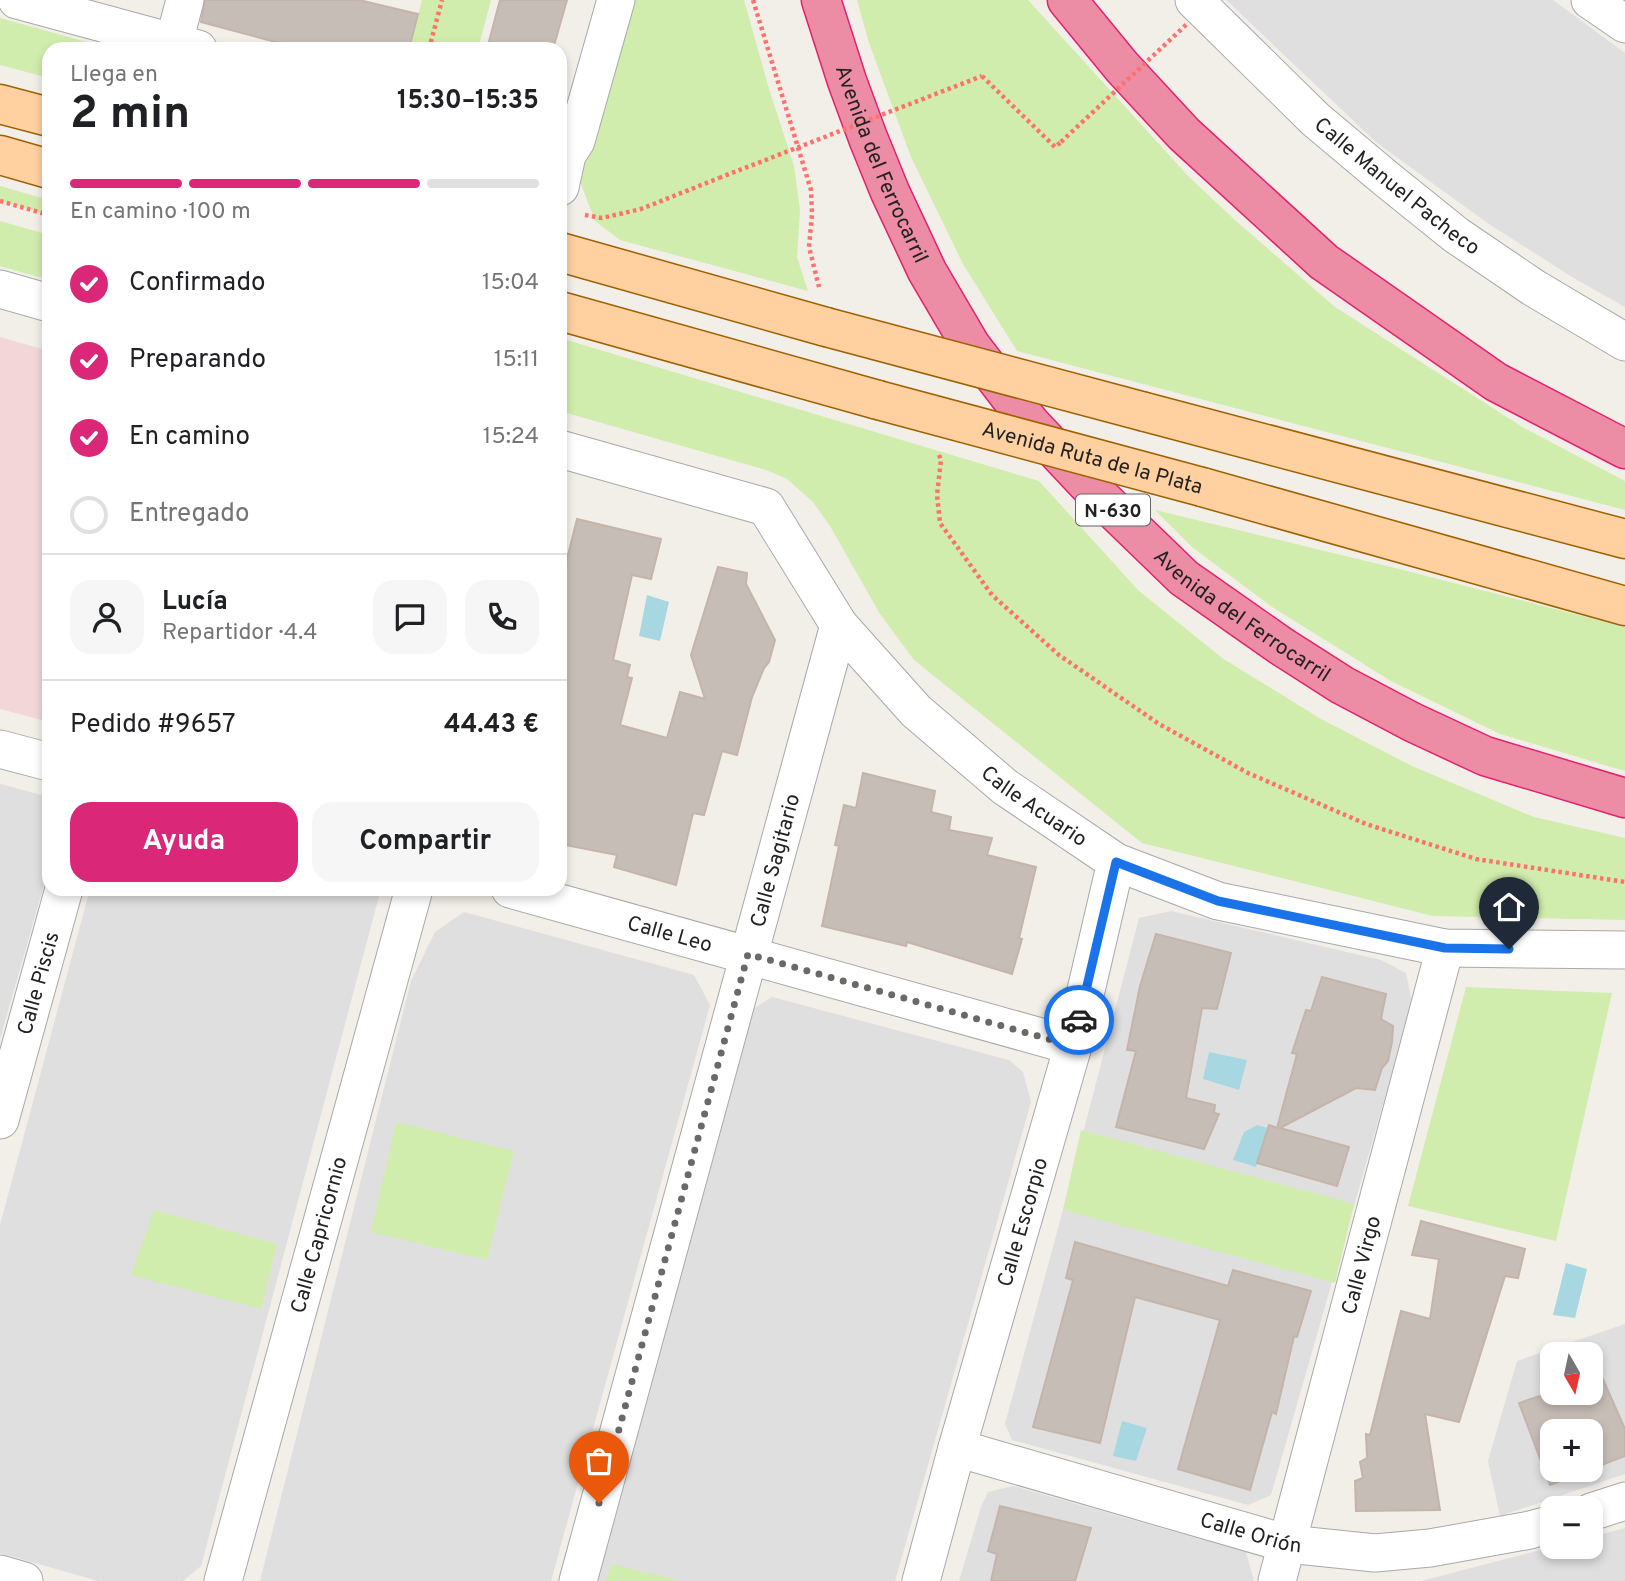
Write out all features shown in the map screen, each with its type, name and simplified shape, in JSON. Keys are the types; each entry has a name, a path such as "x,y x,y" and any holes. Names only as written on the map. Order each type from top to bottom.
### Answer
{"highway":[{"name":"Avenida del Ferrocarril","path":"821,0 868,138 927,271 971,346 1030,423 1094,491 1184,578 1342,685 1485,756 1625,798"},
{"path":"1067,0 1122,67 1184,134 1324,262 1496,382 1625,449"}],"main road":[{"path":"0,104 42,115"},
{"path":"0,155 42,167"},
{"path":"567,253 823,311 1145,412 1625,539"},
{"name":"Avenida Ruta de la Plata","path":"567,313 1625,606"}],"street":[{"path":"17,0 171,42"},
{"path":"185,0 186,42"},
{"path":"567,177 615,0"},
{"path":"1590,0 1625,24"},
{"name":"Calle Manuel Pacheco","path":"1191,11 1315,119 1436,218 1534,288 1625,342"},
{"path":"0,289 42,301"},
{"name":"Calle Acuario","path":"567,451 766,507 839,625 916,711 1005,786 1116,862 1218,901 1445,948 1625,950"},
{"name":"Calle Sagitario","path":"578,1581 839,625"},
{"path":"0,749 42,760"},
{"name":"Calle Escorpio","path":"921,1581 1073,1046 1116,862"},
{"name":"Calle Piscis","path":"0,1120 62,896"},
{"name":"Calle Capricornio","path":"223,1581 412,896"},
{"name":"Calle Leo","path":"536,896 1073,1046"},
{"name":"Calle Virgo","path":"1278,1581 1445,948"},
{"name":"Calle Orión","path":"957,1448 1288,1544 1375,1553 1430,1548 1540,1528"},
{"path":"1603,1508 1625,1502"},
{"path":"0,1574 24,1581"}],"path":[{"path":"431,42 442,0"},
{"path":"753,0 811,190 809,247 823,311"},
{"path":"567,177 602,218 641,209 982,76 1055,147 1191,11"},
{"path":"0,201 42,213"},
{"path":"936,448 941,460 937,495 940,523 992,595 1059,655 1159,724 1248,773 1366,824 1476,859 1625,882"}],"shaded area":[{"path":"1226,0 1553,0 1625,53 1625,307 1489,224 1377,143"},
{"path":"0,337 42,349 42,720 0,709"},
{"path":"0,784 42,795 42,892 0,1039"},
{"path":"88,896 379,896 201,1566 183,1581 98,1581 0,1553 0,1225"},
{"path":"1171,911 1381,960 1406,973 1412,1003 1271,1495 1248,1505 1012,1440 1005,1424 1139,918"},
{"path":"464,912 694,975 710,1005 551,1581 260,1581 411,981 435,932"},
{"path":"772,997 1009,1060 1023,1072 1031,1102 895,1581 595,1581 753,1009"},
{"path":"1625,1324 1625,1474 1603,1481 1603,1419 1540,1419 1540,1482 1601,1482 1560,1496 1540,1496 1540,1503 1500,1516 1488,1461 1517,1361 1540,1353 1540,1405 1603,1405 1603,1342 1572,1342"},
{"path":"1013,1486 1246,1552 1254,1581 959,1581 988,1492"},
{"path":"1625,1528 1625,1581 1421,1581 1540,1550 1540,1559 1603,1559 1603,1534"}],"green space":[{"path":"422,0 491,0 480,42 411,42"},
{"path":"630,0 744,0 794,166 800,210 797,257 808,291 620,240 595,221 579,179"},
{"path":"857,0 1028,0 1189,177 1335,307 1524,428 1625,481 1625,510 1017,351 963,264 911,157 869,43"},
{"path":"0,18 87,42 42,42 42,76 0,65"},
{"path":"0,186 42,198 42,213 0,201"},
{"path":"0,221 42,233 42,278 0,266"},
{"path":"567,340 1039,481 1138,590 1222,658 1321,719 1412,766 1534,817 1625,838 1625,920 1433,916 1142,843 914,660 880,614 830,526 813,502 787,479 766,470 567,413"},
{"path":"1155,510 1625,627 1625,771 1500,734 1391,681 1272,607 1192,547"},
{"path":"1466,987 1612,993 1556,1241 1408,1206"},
{"path":"396,1122 514,1151 487,1260 371,1232"},
{"path":"1081,1130 1354,1204 1335,1283 1063,1210"},
{"path":"154,1210 277,1244 261,1309 131,1275"},
{"path":"611,1564 681,1581 606,1581"}],"water":[{"path":"647,595 669,602 660,641 639,636"},
{"path":"1209,1052 1247,1060 1239,1090 1203,1079"},
{"path":"1257,1125 1268,1128 1256,1167 1233,1160 1244,1132"},
{"path":"1566,1263 1587,1269 1575,1318 1553,1315"},
{"path":"1122,1421 1147,1428 1136,1461 1113,1456"}],"building":[{"path":"205,0 359,0 418,14 411,42 276,42 201,22"},
{"path":"500,0 567,0 555,42 489,42"},
{"path":"577,519 661,539 651,579 632,575 613,660 630,665 627,677 632,678 620,725 667,738 680,692 705,699 691,655 718,567 747,573 746,584 775,640 769,662 752,697 737,755 722,751 704,815 693,813 676,885 614,867 617,855 567,845 567,559"},
{"path":"863,773 935,791 931,812 951,817 949,830 992,838 987,855 1036,867 1012,974 907,942 906,946 822,926 839,846 835,845 844,805 856,808"},
{"path":"1156,934 1231,953 1217,1009 1202,1008 1186,1098 1215,1105 1214,1113 1219,1114 1204,1149 1116,1127 1136,1051 1127,1050 1140,986"},
{"path":"1322,977 1386,994 1381,1019 1393,1026 1388,1061 1382,1068 1375,1090 1356,1088 1280,1128 1349,1147 1337,1186 1257,1163 1269,1125 1277,1128 1297,1054 1292,1053 1306,1010 1311,1011"},
{"path":"1421,1221 1525,1249 1518,1278 1505,1276 1459,1422 1425,1414 1440,1510 1356,1511 1355,1481 1363,1478 1360,1462 1367,1458 1366,1434 1370,1435 1401,1311 1430,1319 1439,1259 1412,1255"},
{"path":"1075,1242 1228,1286 1233,1270 1311,1291 1297,1337 1294,1336 1276,1414 1272,1412 1250,1490 1178,1469 1220,1320 1135,1297 1100,1443 1033,1427 1073,1280 1066,1278"},
{"path":"1603,1380 1625,1429 1625,1456 1603,1464 1603,1419 1540,1419 1540,1459 1519,1403 1540,1396 1540,1405 1603,1405"},
{"path":"1000,1506 1091,1528 1075,1581 991,1581 997,1554 988,1551"}],"way so far":[{"path":"599,1503 748,954 1073,1046 1079,1020"}],"route":[{"path":"1079,1020 1116,862 1218,901 1445,948 1509,949"}]}
